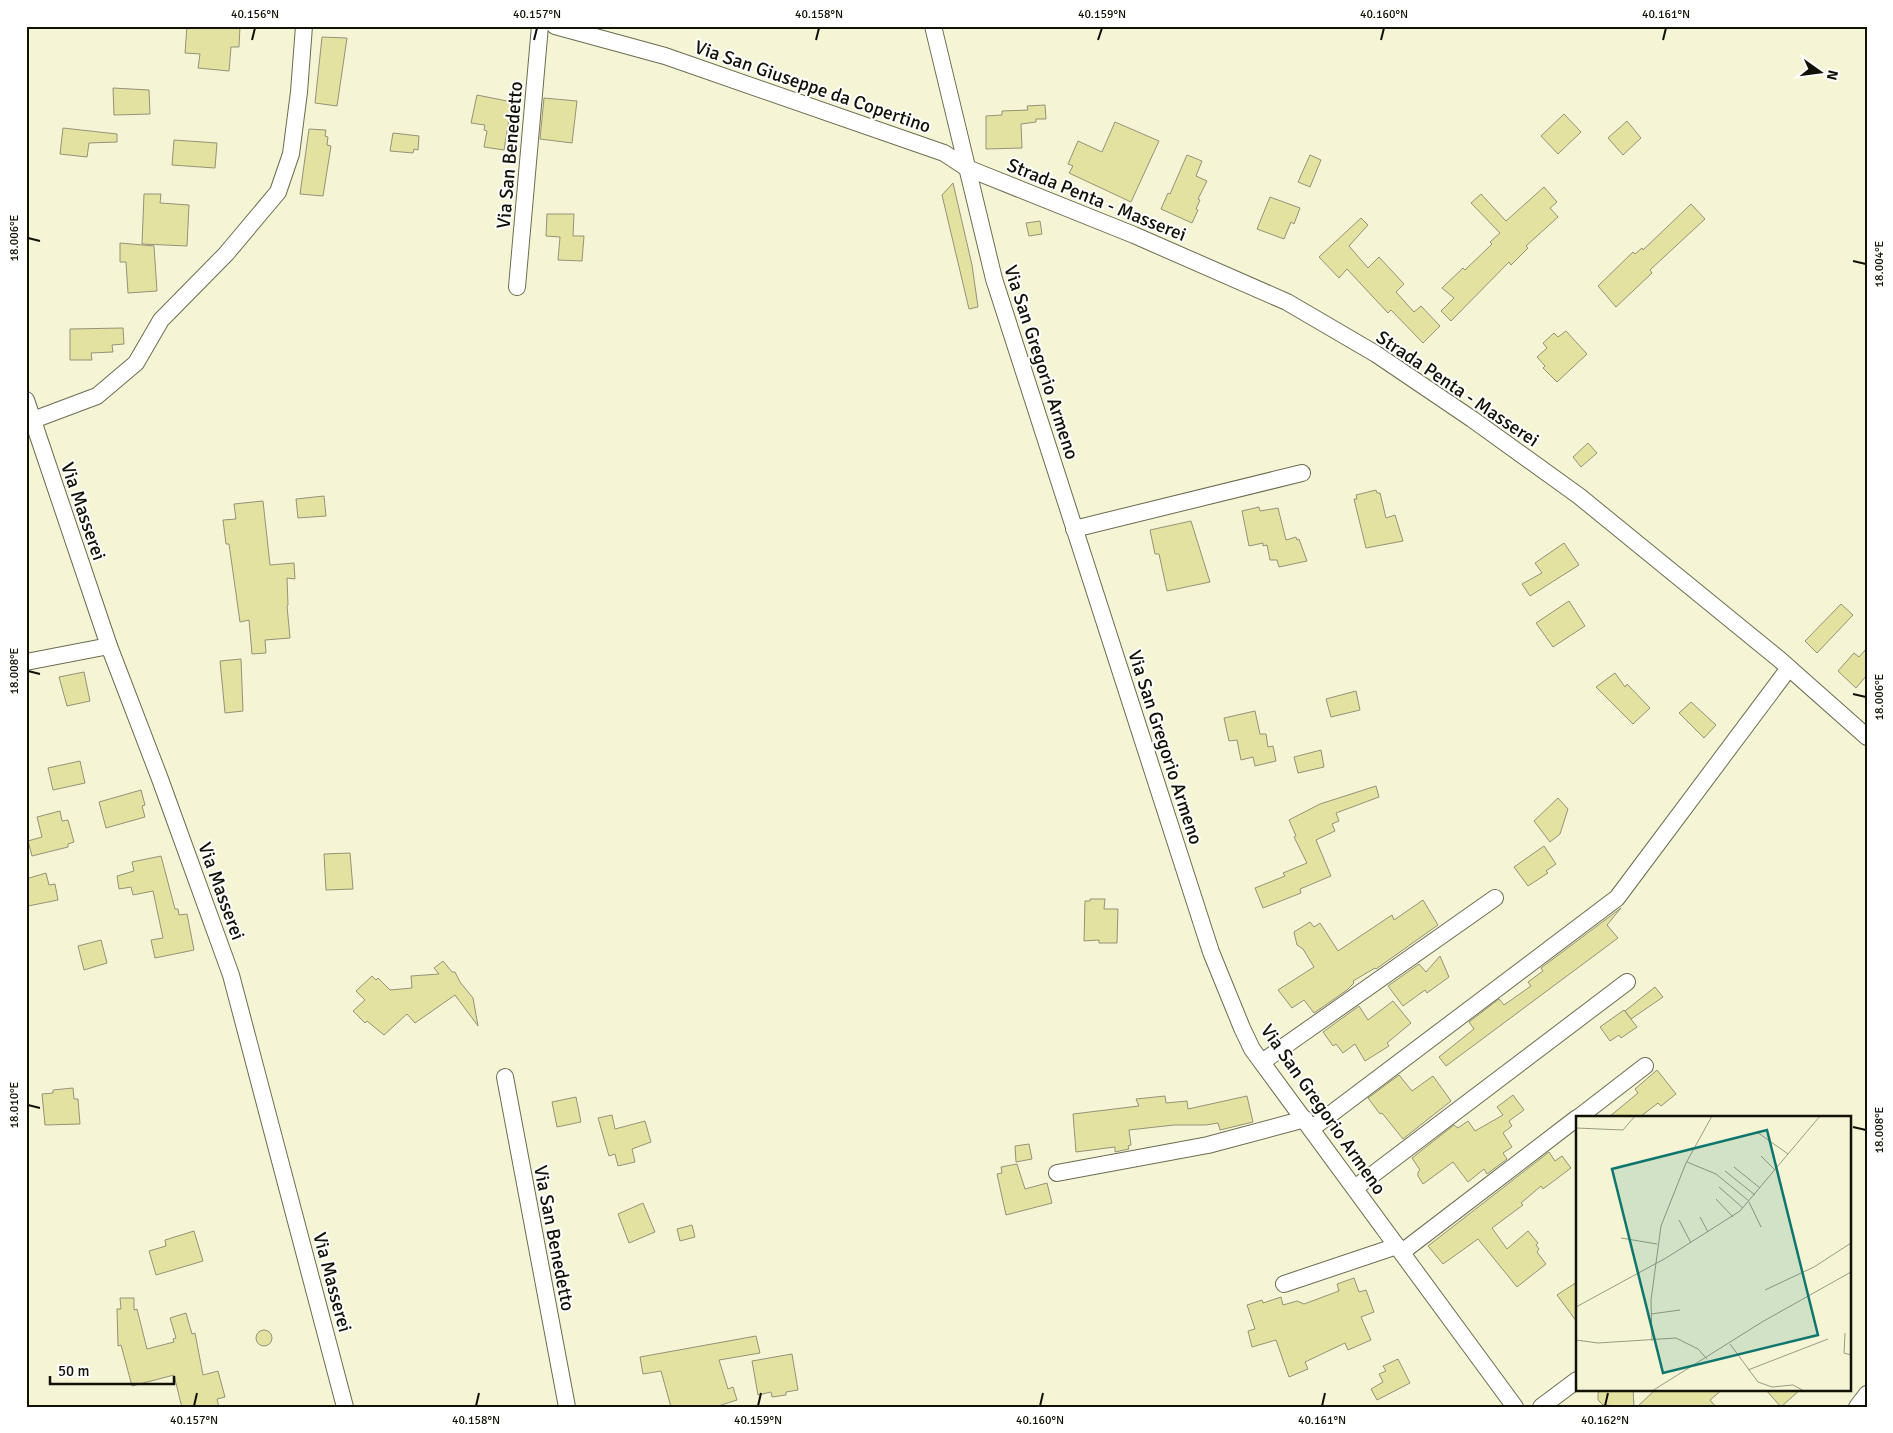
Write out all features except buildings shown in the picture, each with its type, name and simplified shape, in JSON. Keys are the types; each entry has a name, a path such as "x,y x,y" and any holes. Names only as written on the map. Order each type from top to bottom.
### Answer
{"street":[{"path":"32,420 97,396 136,363 161,320 226,254 278,192 291,154 299,92 304,26"},
{"name":"Via San Benedetto","path":"517,287 540,26"},
{"name":"Via San Giuseppe da Copertino","path":"555,26 664,56 803,103 944,153 967,168"},
{"name":"Via San Gregorio Armeno","path":"933,26 994,279 1211,952 1242,1028 1252,1048 1262,1062 1515,1407"},
{"name":"Strada Penta - Masserei","path":"967,168 1134,235 1287,302 1376,354 1472,419 1579,496 1789,668 1867,737"},
{"name":"Via Masserei","path":"26,400 109,646 160,779 231,975 344,1407"},
{"path":"1074,529 1302,473"},
{"path":"26,662 109,646"},
{"path":"1057,1173 1308,1124 1617,898 1789,668"},
{"path":"1262,1062 1495,898"},
{"path":"1355,1188 1627,982"},
{"path":"1579,1116 1645,1066"},
{"name":"Via San Benedetto","path":"505,1077 567,1407"},
{"path":"1284,1284 1400,1249 1576,1118"},
{"path":"1541,1407 1576,1381"},
{"path":"1857,1407 1867,1394"}]}
